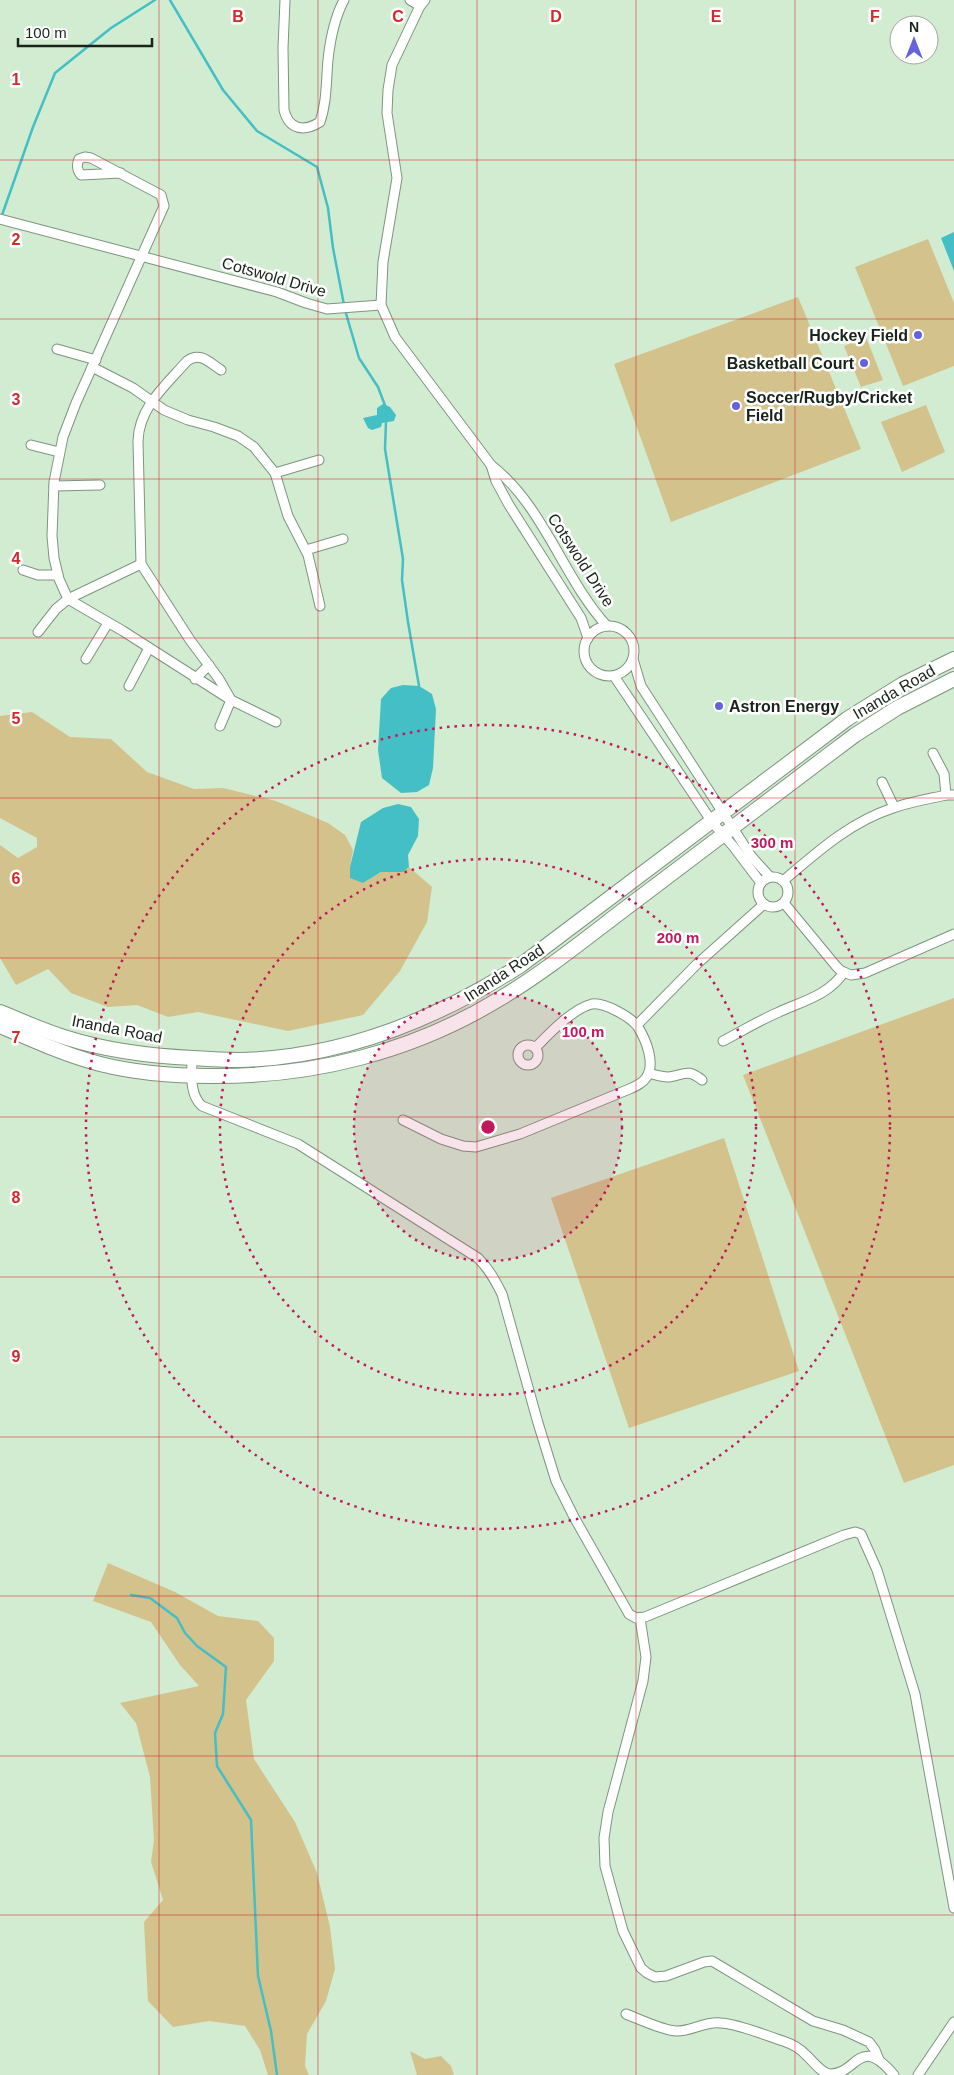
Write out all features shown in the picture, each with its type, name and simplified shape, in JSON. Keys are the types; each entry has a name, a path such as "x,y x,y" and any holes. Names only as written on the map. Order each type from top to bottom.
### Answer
{"main road":[{"name":"Inanda Road","path":"0,1012 68,1038 154,1057 238,1060 309,1053 383,1033 436,1013 479,991 521,965 847,719 903,684 954,659"},
{"name":"Inanda Road","path":"0,1026 63,1052 101,1064 132,1071 192,1076 263,1075 317,1068 396,1048 450,1026 501,998 537,975 855,735 897,708 954,679"}],"street":[{"path":"285,0 283,33 284,110 286,119 295,126 304,128 320,122 324,111 328,58 337,18 344,0"},
{"path":"381,305 383,262 396,198 397,178 387,113 388,90 392,65 423,3 410,0"},
{"path":"121,173 161,195 164,202 142,256 76,403 59,452 54,486 52,536 58,575 68,599 108,622 230,700 276,722"},
{"name":"Cotswold Drive","path":"0,219 277,292 319,308 336,309 381,305 395,337 491,465 505,476 519,493 594,612 607,626"},
{"path":"57,349 94,363 164,410 238,436 254,446 275,473 288,516 306,550 314,573 320,606"},
{"path":"221,370 202,358 192,357 151,401 138,429 141,564 180,627 208,665 230,700"},
{"path":"31,445 59,452"},
{"path":"275,473 319,460"},
{"name":"Cotswold Drive","path":"491,465 496,481 507,501 581,618 588,638"},
{"path":"54,486 100,485"},
{"path":"507,501 519,493"},
{"path":"306,550 343,539"},
{"path":"539,552 552,544"},
{"path":"38,632 68,599 141,564"},
{"path":"23,570 46,576 58,575"},
{"path":"86,659 108,622"},
{"path":"633,660 625,670 614,676 605,676 591,668 584,653 588,638 600,628 607,626 623,630 629,636 634,652 633,660 641,686 717,817 728,831 733,846 761,883"},
{"path":"129,686 149,648"},
{"path":"195,679 208,665"},
{"path":"614,676 728,831 770,877 783,881 789,890 788,896 784,903 773,908 764,904 758,894 761,883 770,877"},
{"path":"220,726 230,700"},
{"path":"783,881 839,836 865,820 894,808 950,795 944,774 933,753"},
{"path":"882,782 894,808"},
{"path":"784,903 828,957 844,972 855,975 869,971 954,934"},
{"path":"637,1026 697,964 764,904"},
{"path":"724,1041 779,1012 824,992 837,983 844,972"},
{"path":"403,1120 441,1139 463,1146 476,1147 520,1134 627,1090 643,1081 649,1073 649,1054 637,1026 606,1005 589,1005 562,1022 535,1048"},
{"path":"192,1058 194,1095 202,1106 298,1144 478,1258 487,1267 495,1278 502,1294 556,1481 574,1517 629,1614 640,1618 674,1606 844,1535 855,1532 861,1534 877,1570 915,1694 954,1908"},
{"path":"649,1073 667,1077 683,1072 691,1073 702,1080"},
{"path":"640,1618 646,1657 643,1681 608,1812 604,1850 606,1872 623,1931 642,1968 655,1977 666,1976 704,1962 712,1961 813,2021 843,2030 869,2042 879,2060 894,2075"},
{"path":"626,2014 674,2031 706,2024 730,2024 791,2044 805,2053 824,2072 830,2074 843,2072 862,2058 868,2057 879,2060"},
{"path":"918,2075 954,2022"}],"shaded area":[{"name":"Hockey Field","path":"928,239 954,303 954,366 903,386 855,267"},
{"name":"Soccer/Rugby/Cricket Field","path":"798,297 861,449 671,522 614,364"},
{"name":"Basketball Court","path":"866,337 883,380 861,387 844,346"},
{"path":"926,405 945,452 902,472 881,422"},
{"path":"32,712 70,737 111,739 147,772 194,789 223,788 276,801 328,823 345,835 353,850 350,867 363,883 381,872 403,872 409,867 432,887 427,922 400,971 363,1015 288,1031 198,1012 168,1017 137,1005 108,1007 71,993 48,969 16,985 0,958 0,845 18,858 37,847 37,838 0,818 0,716"},
{"path":"954,998 954,1465 904,1483 743,1075"},
{"path":"724,1138 799,1371 629,1428 551,1198"},
{"path":"108,1563 175,1592 218,1616 258,1621 274,1638 274,1661 246,1700 254,1759 295,1822 317,1873 330,1927 335,1969 326,2001 307,2034 305,2066 309,2075 268,2075 260,2050 245,2026 209,2021 173,2027 148,2001 144,1922 163,1900 151,1862 154,1840 150,1777 136,1723 120,1703 199,1686 180,1665 151,1622 93,1601"},
{"path":"410,2051 425,2059 441,2056 451,2066 454,2075 417,2075"}],"water":[{"path":"954,232 954,271 941,238"},
{"path":"383,404 390,407 396,415 394,421 382,423 381,427 372,430 368,428 363,418 377,415 377,408"},
{"path":"403,685 419,686 432,694 436,709 433,768 429,785 417,792 401,793 382,778 378,750 381,699 391,688"},
{"path":"398,804 411,807 419,819 418,836 408,855 409,867 403,872 381,872 363,883 350,878 350,867 361,822 383,808"}],"waterway":[{"path":"1,218 33,127 55,73 111,28 155,0"},
{"path":"170,0 223,90 257,131 317,167 328,208 333,248 344,305"},
{"path":"345,310 359,358 378,387 386,408"},
{"path":"386,421 385,449 403,559 402,580 419,686"},
{"path":"131,1595 150,1598 177,1618 185,1633 197,1646 226,1667 223,1714 215,1733 217,1766 251,1820 258,1976 271,2031 277,2075"}],"place":[{"name":"Hockey Field","path":"918,335"},
{"name":"Basketball Court","path":"864,363"},
{"name":"Soccer/Rugby/Cricket Field","path":"736,406"},
{"name":"Astron Energy","path":"719,706"}]}
